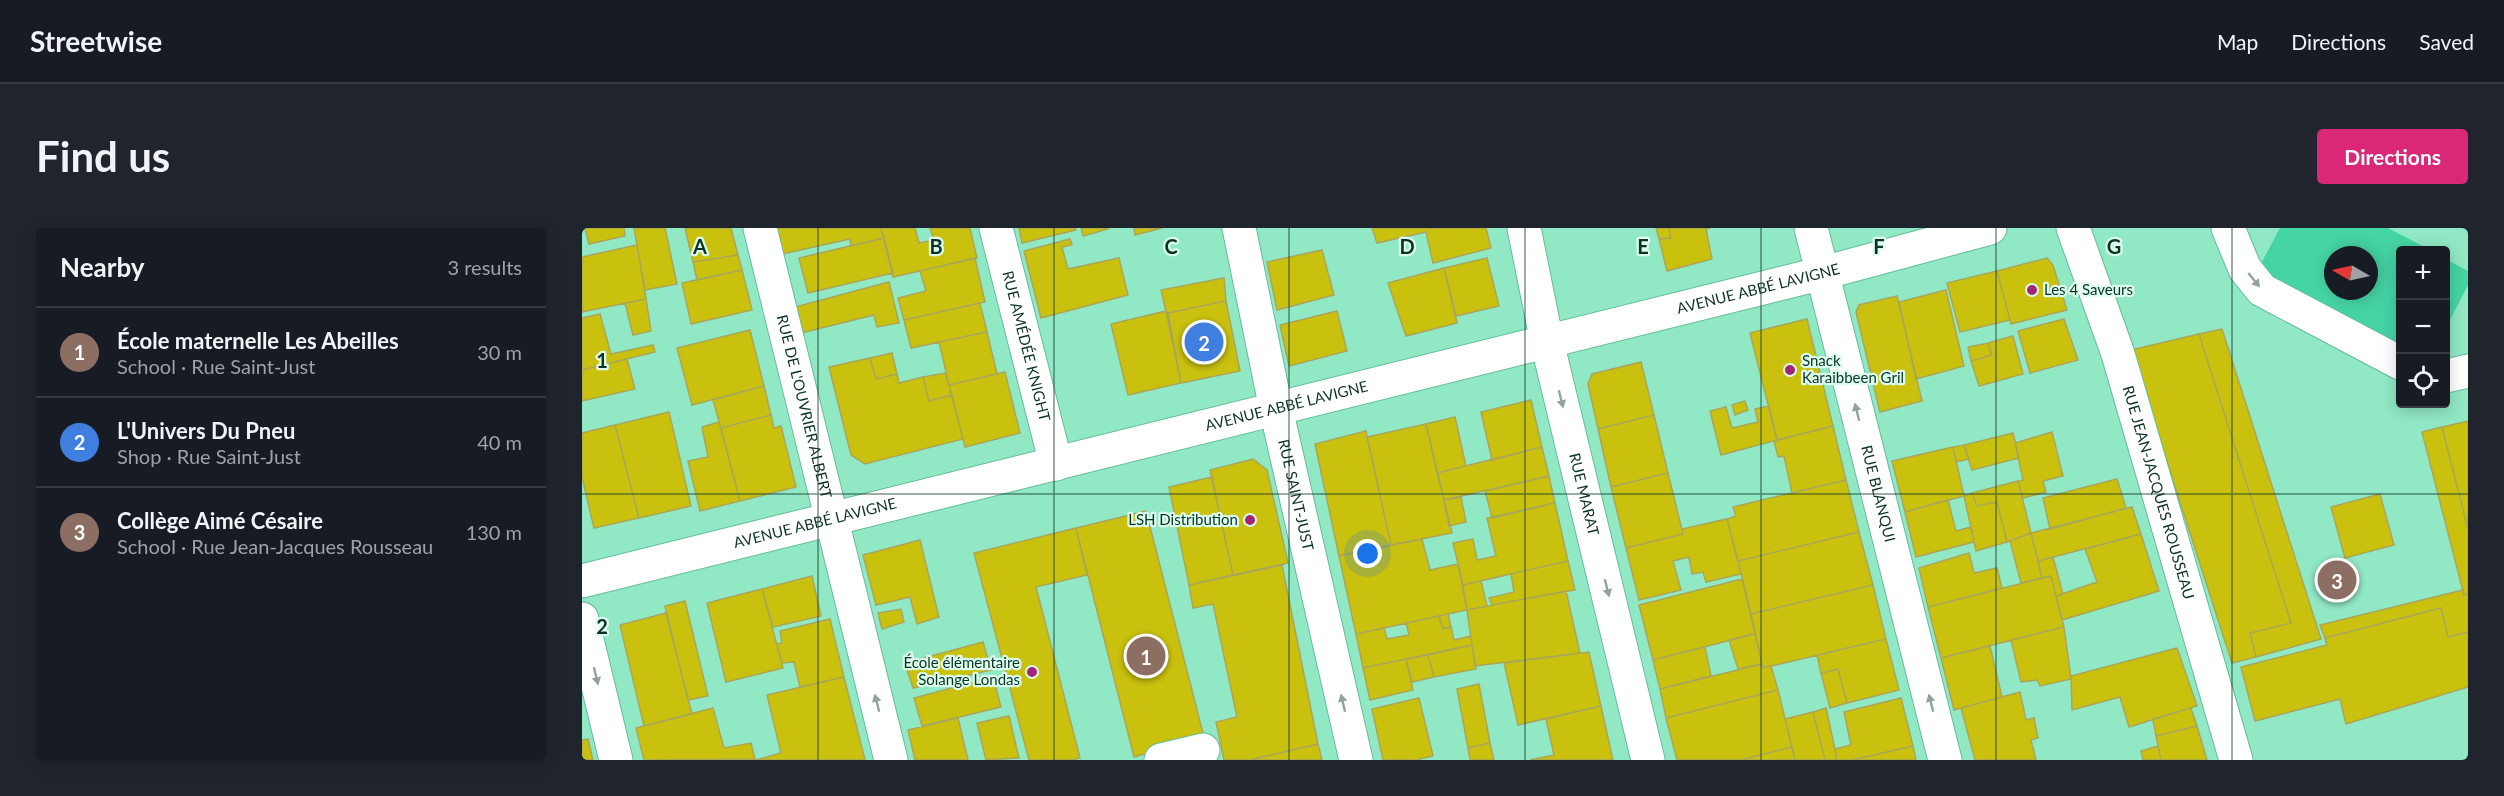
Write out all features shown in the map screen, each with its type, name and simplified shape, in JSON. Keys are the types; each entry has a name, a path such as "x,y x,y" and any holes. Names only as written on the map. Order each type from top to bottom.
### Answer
{"street":[{"name":"RUE DE L'OUVRIER ALBERT","path":"760,228 891,760"},
{"name":"RUE AMÉDÉE KNIGHT","path":"996,228 1056,464"},
{"name":"RUE SAINT-JUST","path":"1239,228 1276,409 1356,760"},
{"name":"RUE MARAT","path":"1524,228 1547,342 1648,760"},
{"name":"RUE BLANQUI","path":"1811,228 1945,760"},
{"name":"AVENUE ABBÉ LAVIGNE","path":"582,581 1547,342 1822,273 1989,228"},
{"name":"RUE JEAN-JACQUES ROUSSEAU","path":"2073,228 2118,354 2236,760"},
{"path":"2228,228 2245,269 2262,290 2396,361"},
{"path":"2450,375 2468,371"},
{"path":"582,619 616,760"},
{"path":"1161,760 1203,750"}],"green space":[{"path":"2280,228 2388,228 2422,246 2396,246 2396,345 2258,269"},
{"path":"2450,261 2468,271 2468,285 2450,320"}],"building":[{"path":"585,228 624,228 625,236 589,244"},
{"path":"634,228 665,228 677,284 645,290"},
{"path":"685,228 731,228 738,255 693,262"},
{"path":"775,228 881,228 884,238 851,246 850,239 782,254"},
{"path":"881,228 915,228 919,243 934,240 930,228 970,228 977,258 893,277"},
{"path":"1019,228 1075,228 1076,230 1022,243"},
{"path":"1081,228 1108,228 1108,229 1083,236"},
{"path":"1134,228 1162,228 1135,235"},
{"path":"1372,228 1486,228 1491,248 1433,263 1426,232 1377,243"},
{"path":"1656,228 1669,228 1671,238 1659,239"},
{"path":"1669,228 1710,228 1706,229 1712,259 1667,271 1659,239 1671,238"},
{"path":"884,238 893,273 808,293 799,258"},
{"path":"1070,239 1072,245 1062,247 1068,269 1119,258 1128,295 1041,318 1024,251"},
{"path":"637,245 646,299 582,312 582,257"},
{"path":"1322,250 1334,295 1277,310 1267,262"},
{"path":"738,255 742,270 697,280 693,262"},
{"path":"975,258 985,302 904,320 898,298 926,291 920,271"},
{"path":"1487,258 1499,306 1456,316 1444,268"},
{"name":"Les 4 Saveurs","path":"2047,258 2053,265 2067,310 2011,324 1997,271"},
{"path":"1444,268 1457,323 1406,336 1388,283"},
{"path":"742,270 752,310 691,324 682,283"},
{"path":"1997,271 2010,320 1960,332 1947,283"},
{"path":"1224,278 1226,301 1168,313 1166,311 1161,290"},
{"path":"889,282 899,323 877,327 874,315 801,333 795,307"},
{"path":"1946,290 1964,366 1916,379 1899,302"},
{"path":"1897,296 1922,401 1880,412 1856,312 1859,305"},
{"path":"646,299 651,331 633,335 625,303"},
{"path":"1226,301 1240,371 1181,383 1168,313"},
{"path":"980,303 987,332 911,348 904,320"},
{"path":"1166,311 1181,383 1128,395 1111,324"},
{"path":"1337,311 1347,351 1289,366 1280,325"},
{"path":"600,314 611,354 653,345 655,352 582,370 582,318"},
{"name":"Snack Karaibbeen Gril","path":"1807,319 1833,426 1777,440 1750,333"},
{"path":"2064,319 2078,360 2030,373 2018,331"},
{"path":"2222,329 2321,639 2256,657 2250,633 2291,623 2199,334"},
{"path":"750,330 764,386 692,405 677,348"},
{"path":"987,332 997,374 949,385 939,342"},
{"path":"2199,334 2291,623 2250,633 2256,657 2232,663 2131,350"},
{"path":"2013,336 2023,374 1979,386 1971,361 1992,355 1988,343"},
{"path":"1988,343 1992,355 1971,361 1968,347"},
{"path":"892,353 897,374 876,379 870,358"},
{"path":"870,358 876,379 897,374 899,383 923,377 929,401 952,395 963,439 865,464 851,455 829,367"},
{"path":"627,359 635,389 582,401 582,370"},
{"path":"1641,362 1654,415 1598,429 1588,384 1592,374"},
{"path":"1005,372 1020,433 965,447 949,385"},
{"path":"945,373 952,395 929,401 923,377"},
{"path":"764,386 771,415 721,428 713,400"},
{"path":"1531,400 1542,447 1492,460 1481,412"},
{"path":"1745,401 1748,410 1735,415 1732,405"},
{"path":"1769,406 1777,440 1721,455 1710,411 1726,407 1732,428 1758,422 1755,409"},
{"path":"669,412 691,506 639,518 615,425"},
{"path":"771,415 774,428 781,426 796,487 740,501 721,428"},
{"path":"1654,415 1668,473 1611,487 1598,429"},
{"path":"1455,417 1466,466 1437,473 1426,424"},
{"path":"2468,421 2468,529 2442,427"},
{"path":"719,422 740,501 700,511 688,461 708,457 702,427"},
{"path":"1426,424 1452,533 1391,545 1367,437"},
{"path":"615,425 639,518 594,528 582,477 582,433"},
{"path":"1833,426 1846,480 1792,493 1784,456 1778,457 1774,441"},
{"path":"2442,427 2468,529 2468,594 2464,595 2422,432"},
{"path":"1366,431 1391,545 1339,556 1315,444"},
{"path":"2052,432 2063,476 2043,481 2046,492 2023,498 2018,481 2023,480 2015,443"},
{"path":"2013,433 2019,458 1972,470 1964,445"},
{"path":"1964,445 1969,459 1956,462 1953,447"},
{"path":"1542,447 1549,476 1444,500 1437,473"},
{"path":"1953,447 1964,496 1905,512 1892,461"},
{"name":"LSH Distribution","path":"1253,459 1267,470 1288,563 1233,575 1210,470"},
{"path":"1668,473 1683,534 1626,548 1611,487"},
{"path":"1549,476 1555,503 1492,518 1485,491"},
{"path":"1212,477 1233,575 1189,585 1169,487"},
{"path":"2117,479 2126,508 2050,529 2043,498"},
{"path":"1846,480 1859,532 1738,561 1727,519 1736,516 1733,507"},
{"path":"2018,481 2031,533 2007,542 1997,502 1977,506 1972,493"},
{"path":"1972,493 1977,506 1997,502 2007,542 1976,551 1964,496"},
{"path":"2380,494 2394,545 2345,558 2331,507"},
{"path":"1461,497 1466,522 1449,526 1444,500"},
{"path":"1948,500 1956,531 1971,527 1974,542 1916,557 1905,512"},
{"path":"1555,503 1568,561 1463,585 1453,543 1473,539 1477,560 1496,556 1487,518"},
{"path":"2132,507 2141,534 2038,561 2031,533"},
{"path":"1146,511 1204,737 1134,757 1076,528"},
{"path":"1727,519 1741,574 1706,582 1703,572 1692,574 1689,557 1673,561 1681,590 1639,600 1626,548 1683,534 1682,529"},
{"name":"École élémentaire Solange Londas","path":"1076,528 1087,575 1036,587 1080,758 1029,760 974,553"},
{"path":"1859,532 1873,585 1751,614 1738,561"},
{"path":"2031,533 2042,578 2021,583 2010,541"},
{"path":"2141,534 2159,591 2062,620 2056,596 2097,582 2085,549"},
{"path":"1422,539 1430,570 1458,564 1467,610 1356,634 1339,556"},
{"path":"920,540 939,617 917,624 910,597 876,605 863,555"},
{"path":"1969,553 1974,573 1997,568 2002,588 1928,607 1919,568"},
{"path":"2053,557 2063,594 2056,596 2051,576 2042,578 2038,561"},
{"path":"1568,561 1575,590 1492,605 1489,598 1514,592 1511,574"},
{"path":"1282,565 1318,744 1250,760 1224,760 1216,722 1237,717 1213,604 1193,608 1189,585"},
{"path":"812,576 821,616 773,627 762,589"},
{"path":"2051,576 2064,627 1941,658 1928,607"},
{"path":"1742,579 1755,634 1653,660 1639,605"},
{"path":"1481,581 1487,606 1467,610 1463,585"},
{"path":"1873,585 1886,639 1763,668 1751,614"},
{"path":"762,589 783,668 726,682 707,603"},
{"path":"2463,590 2464,595 2468,594 2468,632 2448,637 2441,608 2325,638 2320,625"},
{"path":"1566,591 1580,653 1475,666 1467,610"},
{"path":"685,601 708,696 688,700 665,606"},
{"path":"2441,608 2448,637 2468,632 2468,687 2346,724 2340,699 2255,721 2241,667 2327,645 2325,638"},
{"path":"901,609 904,622 882,629 878,613"},
{"path":"666,613 692,714 644,726 620,625"},
{"path":"1448,614 1451,627 1443,629 1439,616"},
{"path":"1439,616 1443,629 1451,627 1454,640 1471,636 1472,645 1363,668 1356,634 1384,628 1387,639 1409,635 1406,623"},
{"path":"830,619 844,677 800,687 794,662 782,663 777,644 782,643 780,631"},
{"path":"2064,627 2071,679 2040,686 2037,680 2021,682 2011,640"},
{"path":"1755,634 1762,664 1738,669 1729,640"},
{"path":"1886,639 1899,690 1847,703 1838,669 1821,673 1817,655"},
{"path":"983,642 991,670 913,688 905,663"},
{"path":"1472,645 1476,669 1434,677 1428,655"},
{"path":"1990,646 2002,697 1954,710 1941,658"},
{"path":"1705,647 1711,676 1660,689 1653,660"},
{"path":"2177,648 2197,706 2129,727 2120,697 2072,710 2071,676"},
{"path":"1589,652 1601,706 1518,725 1504,663"},
{"path":"1428,655 1434,677 1412,682 1406,659"},
{"path":"1406,659 1413,690 1370,700 1363,668"},
{"path":"1762,664 1763,668 1771,666 1778,690 1666,718 1660,689"},
{"path":"1838,669 1847,703 1830,708 1821,673"},
{"path":"844,677 865,760 756,760 781,753 767,695"},
{"path":"993,677 1001,707 922,726 914,698"},
{"path":"1479,684 1490,743 1468,748 1457,689"},
{"path":"1778,690 1792,747 1740,760 1677,760 1666,718"},
{"path":"2020,692 2026,720 2034,718 2038,738 2031,740 2036,760 1975,760 1961,708"},
{"path":"1419,698 1433,756 1416,760 1383,760 1372,709"},
{"path":"1901,698 1913,746 1852,760 1837,760 1835,749 1851,745 1844,712"},
{"path":"1601,706 1613,760 1530,760 1554,755 1546,719"},
{"path":"713,708 724,748 751,743 755,759 644,760 636,728"},
{"path":"1826,708 1837,760 1825,760 1813,712"},
{"path":"2191,708 2197,726 2156,736 2153,719"},
{"path":"1813,712 1825,760 1795,760 1785,719"},
{"path":"1009,716 1019,758 986,760 977,723"},
{"path":"958,718 968,760 915,760 908,730"},
{"path":"2197,726 2207,760 2161,760 2156,736"},
{"path":"588,739 593,760 582,760 582,740"},
{"path":"1490,743 1494,760 1470,760 1468,748"},
{"path":"1318,744 1322,760 1250,760"},
{"path":"1913,746 1916,760 1852,760"},
{"path":"2158,746 2161,760 2143,760 2141,751"},
{"path":"1792,747 1795,760 1740,760"}],"place":[{"name":"Les 4 Saveurs","path":"2032,290"},
{"name":"L'Univers Du Pneu","path":"1204,342"},
{"name":"Snack Karaibbeen Gril","path":"1790,370"},
{"name":"LSH Distribution","path":"1250,520"},
{"name":"Collège Aimé Césaire","path":"2337,580"},
{"name":"École maternelle Les Abeilles","path":"1146,656"},
{"name":"École élémentaire Solange Londas","path":"1032,672"}]}
